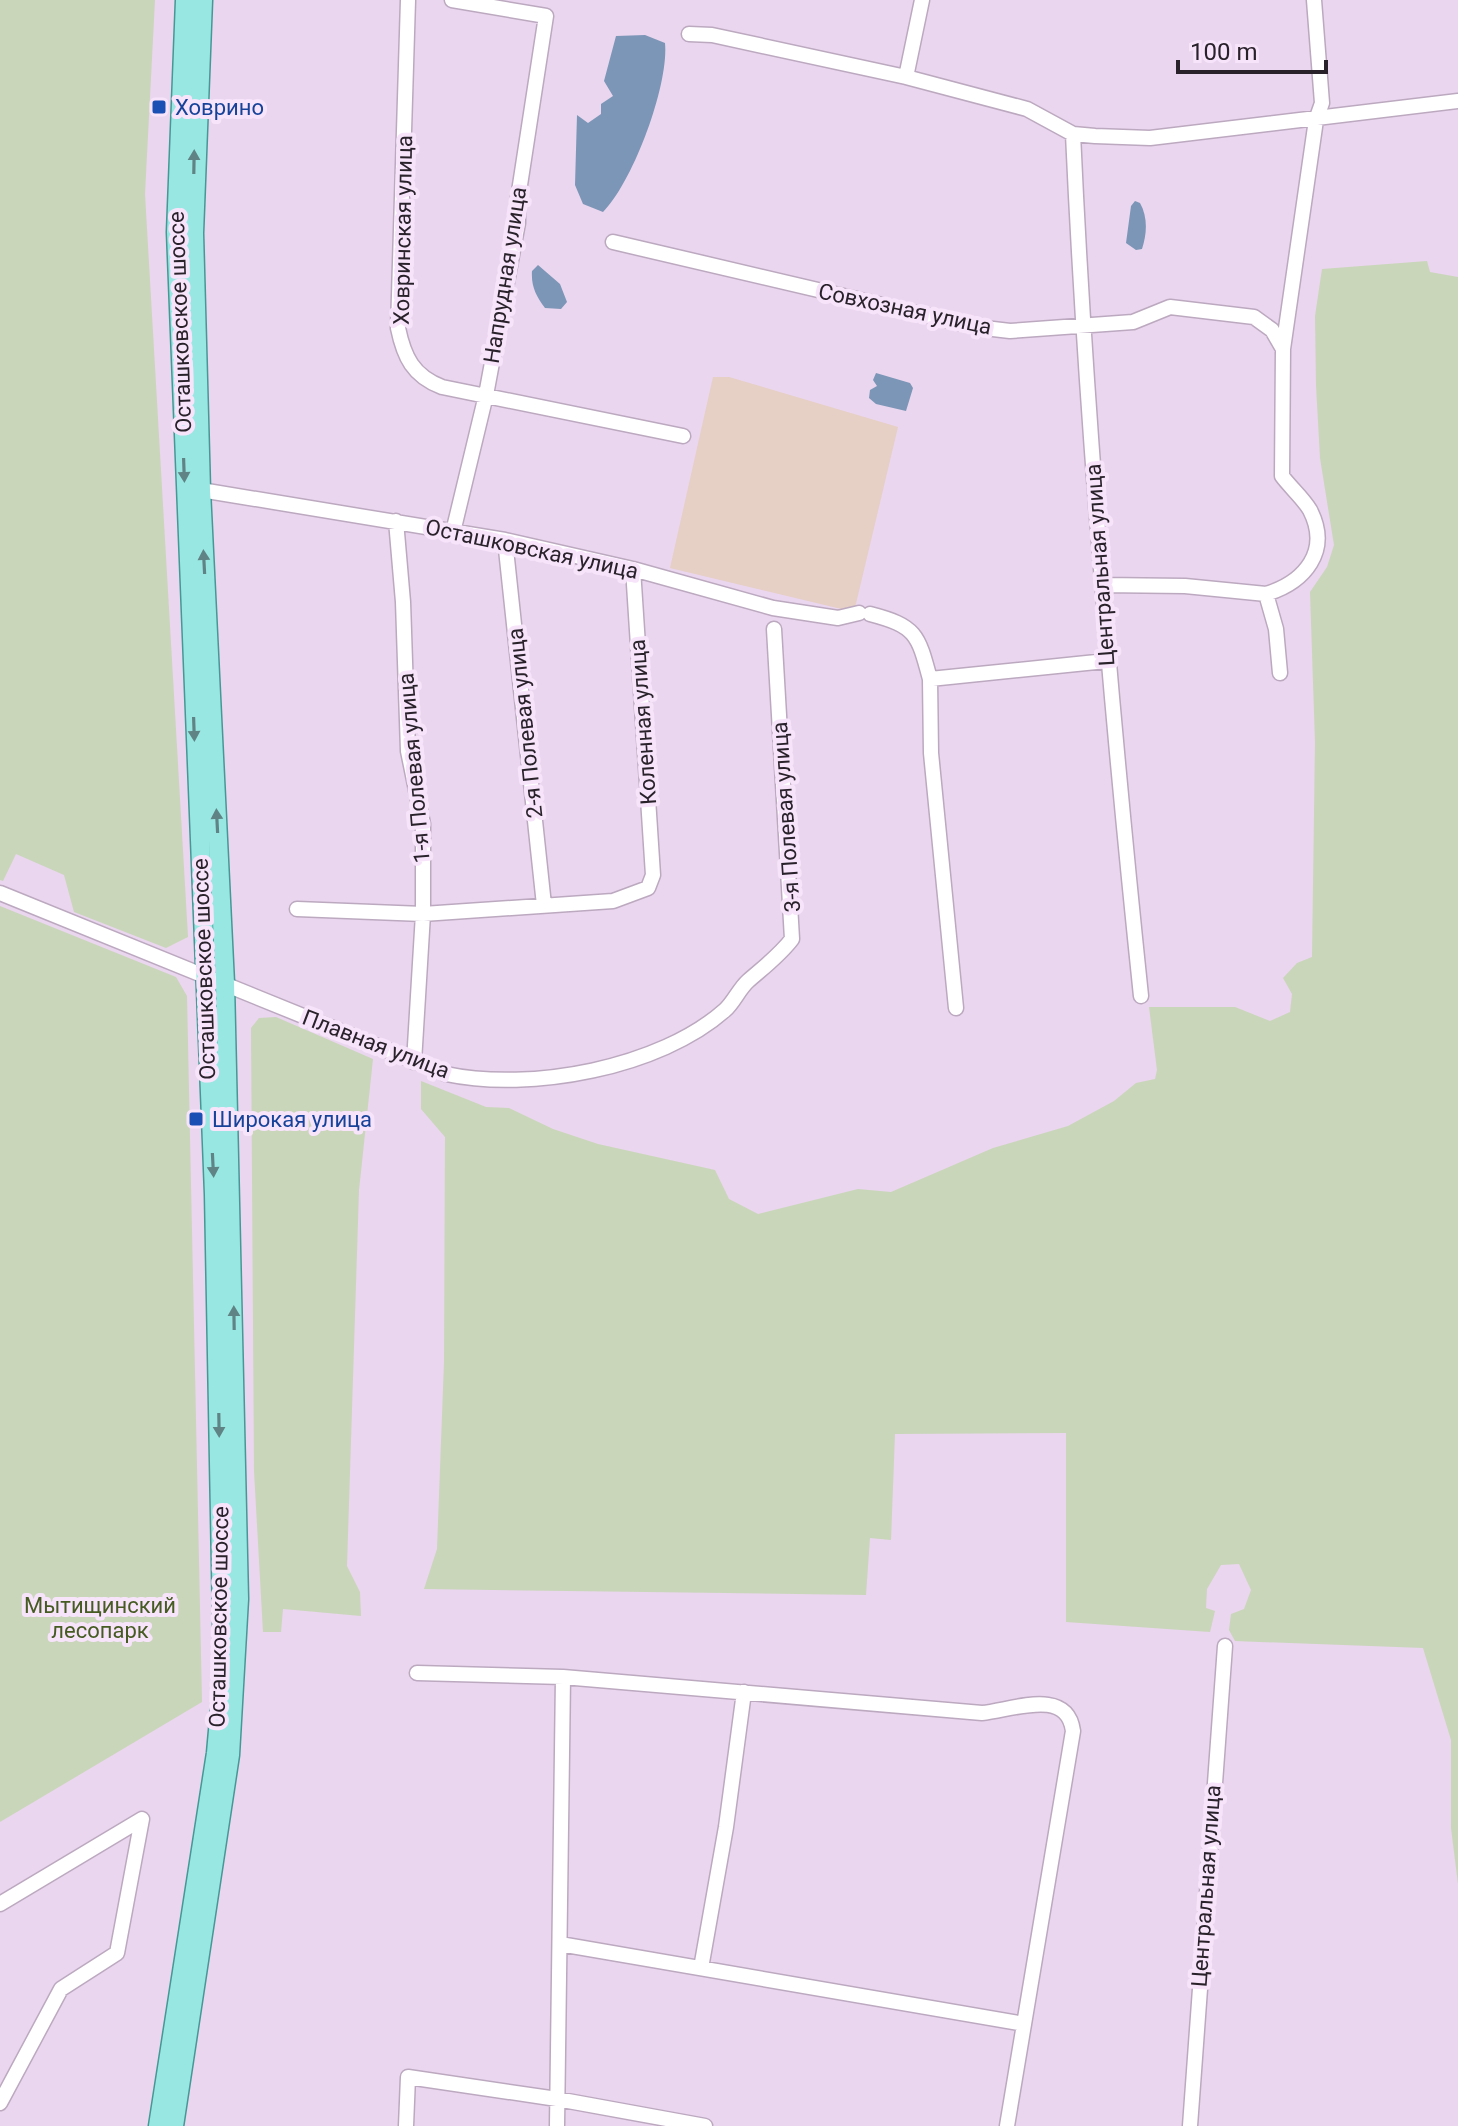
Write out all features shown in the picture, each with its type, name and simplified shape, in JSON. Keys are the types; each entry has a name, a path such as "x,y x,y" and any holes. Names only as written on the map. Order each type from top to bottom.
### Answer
{"main road":[{"name":"Осташковское шоссе","path":"158,2126 216,1753 223,1675 214,1194 176,232 185,0"},
{"name":"Осташковское шоссе","path":"174,2126 230,1755 237,1676 239,1568 225,983 201,490 194,233 203,0"}],"street":[{"name":"Ховринская улица","path":"408,0 398,328 407,357 424,380 683,436"},
{"name":"Напрудная улица","path":"452,0 546,16 518,198 518,223 486,395 453,532"},
{"path":"906,77 922,0"},
{"path":"1102,585 1185,586 1266,594 1289,587 1313,564 1318,535 1309,509 1282,476 1283,349 1316,120 1322,103 1314,0"},
{"path":"689,34 712,35 906,77 1027,109 1073,134 1150,138 1458,101"},
{"name":"Центральная улица","path":"1073,134 1082,326 1106,661 1141,996"},
{"name":"Совхозная улица","path":"613,242 976,327 1010,331 1133,322 1170,307 1233,312 1254,317 1272,330 1283,349"},
{"name":"Осташковская улица","path":"201,490 505,540 633,569 773,608 838,618 864,614 900,622 919,641 930,679 931,753 956,1008"},
{"name":"1-я Полевая улица","path":"396,521 403,602 408,751 423,824 423,914 414,1062"},
{"name":"2-я Полевая улица","path":"505,540 544,905"},
{"name":"Коленная улица","path":"544,905 613,901 648,888 653,875 633,569"},
{"path":"1266,594 1276,629 1280,673"},
{"name":"3-я Полевая улица","path":"744,984 792,939 774,629"},
{"path":"930,679 1106,661"},
{"name":"Плавная улица","path":"0,893 414,1062 477,1080 554,1075 612,1066 662,1049 695,1032 727,1009 744,984"},
{"path":"297,909 423,914 544,905"},
{"name":"Центральная улица","path":"1190,2126 1225,1646"},
{"path":"417,1673 563,1677 982,1713 1049,1703 1063,1708 1072,1719 1073,1731 1007,2126"},
{"path":"557,2126 563,1677"},
{"path":"701,1968 726,1827 744,1692"},
{"path":"0,1904 142,1819 117,1953 61,1989 0,2103"},
{"path":"560,1944 1024,2024"},
{"path":"406,2126 408,2077 557,2099 705,2126"}],"shaded area":[{"path":"713,377 729,377 898,427 854,612 670,568"}],"green space":[{"path":"0,0 155,0 145,194 188,937 166,948 74,912 64,875 16,854 3,881 0,880"},
{"path":"1427,261 1430,272 1458,277 1458,1884 1451,1828 1451,1740 1423,1648 1235,1641 1229,1630 1231,1614 1244,1609 1251,1590 1239,1564 1221,1565 1207,1589 1206,1608 1215,1611 1210,1632 1066,1622 1066,1433 895,1434 891,1540 870,1538 866,1595 424,1589 437,1549 444,1362 445,1137 421,1109 421,1081 486,1107 509,1108 553,1129 598,1144 715,1170 729,1199 758,1214 858,1189 891,1192 993,1148 1068,1126 1114,1101 1136,1083 1155,1079 1157,1070 1149,1007 1235,1007 1270,1021 1290,1012 1292,994 1283,978 1297,963 1312,957 1315,742 1310,592 1327,567 1334,545 1320,458 1316,385 1315,316 1322,269"},
{"name":"Мытищинский лесопарк","path":"0,906 176,977 187,996 202,1702 0,1822"},
{"path":"276,1017 373,1059 359,1190 347,1566 360,1592 361,1616 283,1609 281,1632 263,1632 254,1471 251,1028 259,1018"}],"water":[{"path":"645,35 665,43 661,83 637,156 626,179 603,212 583,204 575,185 577,115 588,123 601,114 601,104 613,96 604,81 616,36"},
{"path":"1135,201 1143,208 1146,226 1142,249 1136,250 1126,243 1131,206"},
{"path":"538,265 560,284 567,302 561,309 545,308 537,295 532,271"},
{"path":"876,373 910,383 913,388 906,411 876,404 869,398 870,390 877,386 873,380"}],"place":[{"name":"Ховрино","path":"159,107"},
{"name":"Широкая улица","path":"196,1119"}]}
